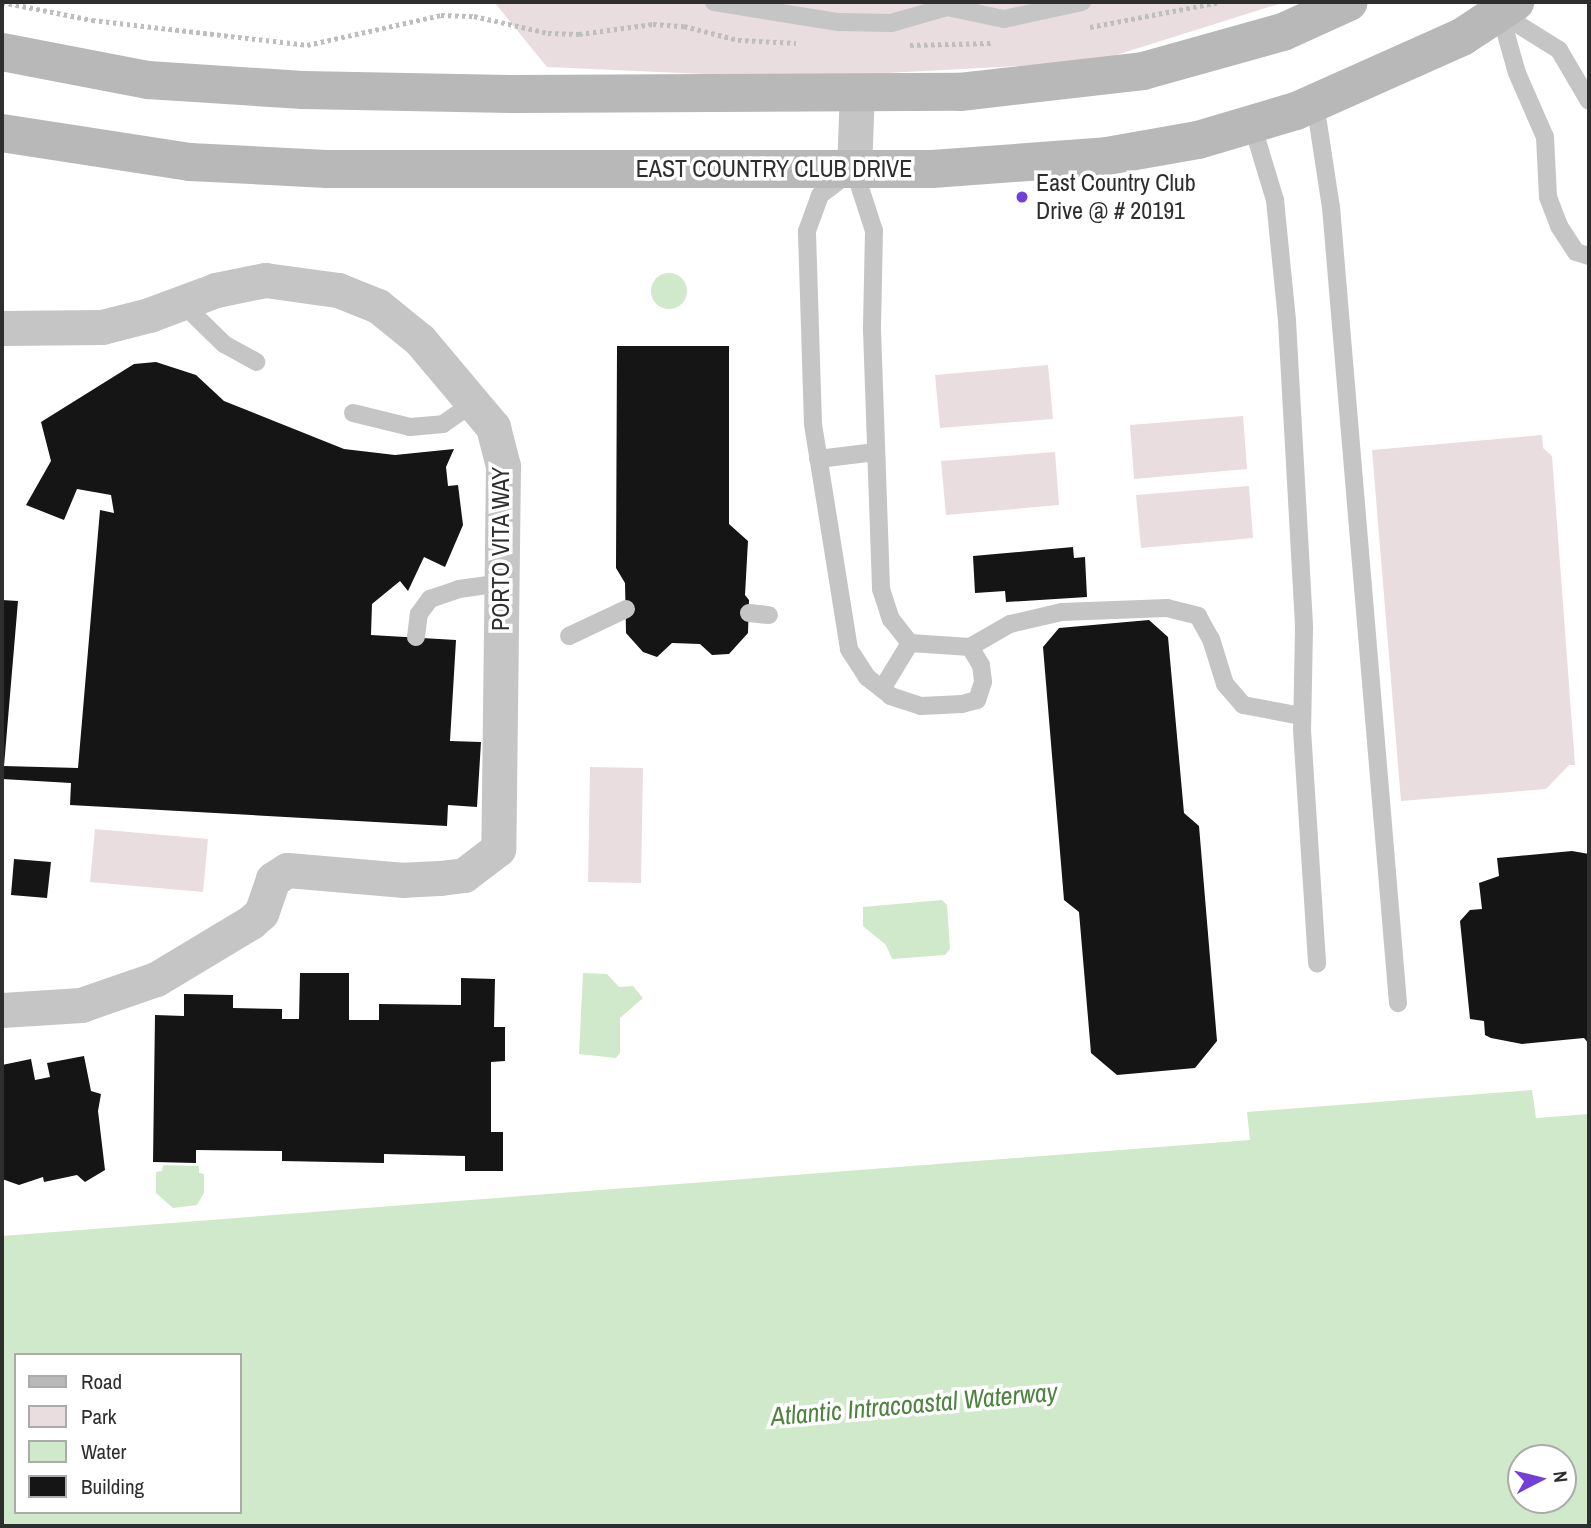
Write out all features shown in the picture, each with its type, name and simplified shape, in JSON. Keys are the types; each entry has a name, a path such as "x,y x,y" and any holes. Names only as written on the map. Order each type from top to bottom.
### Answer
{"street":[{"path":"2,52 148,80 303,90 516,94 960,92 1143,71 1283,33 1349,2"},
{"name":"EAST COUNTRY CLUB DRIVE","path":"2,133 190,162 327,169 932,169 1107,156 1198,140 1315,103 1462,37 1503,5"},
{"path":"854,169 857,91"},
{"name":"PORTO VITA WAY","path":"2,328 102,327 265,280 338,290 378,306 420,340 493,427 501,447 502,583 498,849 464,876 404,880 287,870 273,879 261,914 156,979 81,1005 2,1010"}],"lane":[{"path":"714,2 825,20 891,23 947,7 1003,19 1082,2"},
{"path":"1503,5 1559,51 1589,101"},
{"path":"1503,5 1517,73 1545,137 1548,197 1559,226 1576,252 1589,256"},
{"path":"1315,103 1336,257 1398,1003"},
{"path":"1252,124 1275,200 1287,321 1304,629 1302,716 1317,964"},
{"path":"970,647 981,665 983,682 978,700 921,706 882,689 867,677 849,649 818,459 807,231 820,195 854,169 874,231 876,452 881,589 891,619 910,643 970,647 1010,624 1062,612 1167,608 1198,616 1225,684 1242,705 1302,716"},
{"path":"182,303 224,344 256,362"},
{"path":"353,413 410,427 443,424 473,403"},
{"path":"818,459 876,452"},
{"path":"416,637 419,614 430,599 459,589 502,583"},
{"path":"569,636 626,609"},
{"path":"749,613 769,615"},
{"path":"882,689 910,643"}],"path":[{"path":"2,2 92,20 307,45 441,15 474,16 548,33 579,34 653,24 684,26 738,40 807,44"},
{"path":"1082,29 1220,2"},
{"path":"901,46 1002,42"}],"green space":[{"path":"494,2 1285,2 1094,62 793,78 547,67"},
{"path":"1048,365 1053,419 940,428 935,375"},
{"path":"1243,416 1247,469 1134,479 1130,425"},
{"path":"1542,435 1543,448 1552,456 1575,765 1569,765 1546,789 1401,801 1372,450"},
{"path":"1055,452 1059,505 946,515 941,461"},
{"path":"1249,486 1253,538 1141,548 1136,495"},
{"path":"590,767 643,768 641,883 588,882"},
{"path":"95,829 208,839 203,892 90,882"}],"water":[{"path":"669,273 682,278 687,291 682,304 669,309 656,304 651,291 656,278"},
{"path":"942,900 947,905 950,949 945,955 892,959 886,945 863,926 863,907"},
{"path":"583,973 607,974 619,987 633,986 643,998 620,1018 620,1053 616,1058 579,1054"},
{"name":"Atlantic Intracoastal Waterway","path":"1532,1090 1536,1118 1589,1114 1589,1526 2,1526 2,1236 1250,1140 1247,1112"},
{"path":"163,1165 199,1166 199,1173 204,1174 204,1193 197,1205 173,1208 156,1193 156,1172 162,1171"}],"building":[{"path":"617,346 729,346 729,524 748,541 745,595 749,600 748,633 729,654 712,655 700,644 672,643 657,657 643,652 626,633 625,583 616,568"},
{"path":"156,362 196,375 224,401 344,449 395,455 454,449 446,467 448,486 458,485 463,525 445,567 424,557 408,591 400,581 372,604 371,635 456,640 450,741 481,742 477,807 448,805 447,826 70,805 71,783 2,779 2,600 18,601 4,766 78,768 100,510 114,513 111,495 77,489 64,520 26,505 51,461 41,422 134,364"},
{"path":"1073,547 1074,558 1085,557 1087,597 1006,602 1005,591 975,593 973,556"},
{"path":"1149,620 1168,637 1184,813 1199,826 1217,1041 1195,1068 1117,1075 1091,1053 1079,912 1064,900 1043,647 1059,628"},
{"path":"1572,851 1589,854 1589,1044 1584,1038 1522,1044 1491,1038 1485,1035 1484,1021 1470,1019 1460,921 1470,910 1482,909 1479,883 1499,876 1497,858"},
{"path":"14,859 51,862 47,898 11,895"},
{"path":"300,973 349,973 349,1020 379,1020 379,1004 461,1005 461,978 495,979 494,1027 505,1027 505,1061 491,1062 491,1132 503,1132 503,1171 465,1171 465,1156 384,1154 384,1163 282,1161 282,1151 196,1150 196,1163 153,1162 155,1015 184,1016 184,994 233,995 233,1008 282,1009 282,1019 299,1019"},
{"path":"84,1056 91,1091 101,1094 98,1111 105,1170 85,1182 77,1175 44,1182 43,1177 19,1185 2,1179 2,1065 31,1059 35,1080 50,1077 47,1063"}],"place":[{"name":"East Country Club Drive @ # 20191","path":"1022,197"}]}
